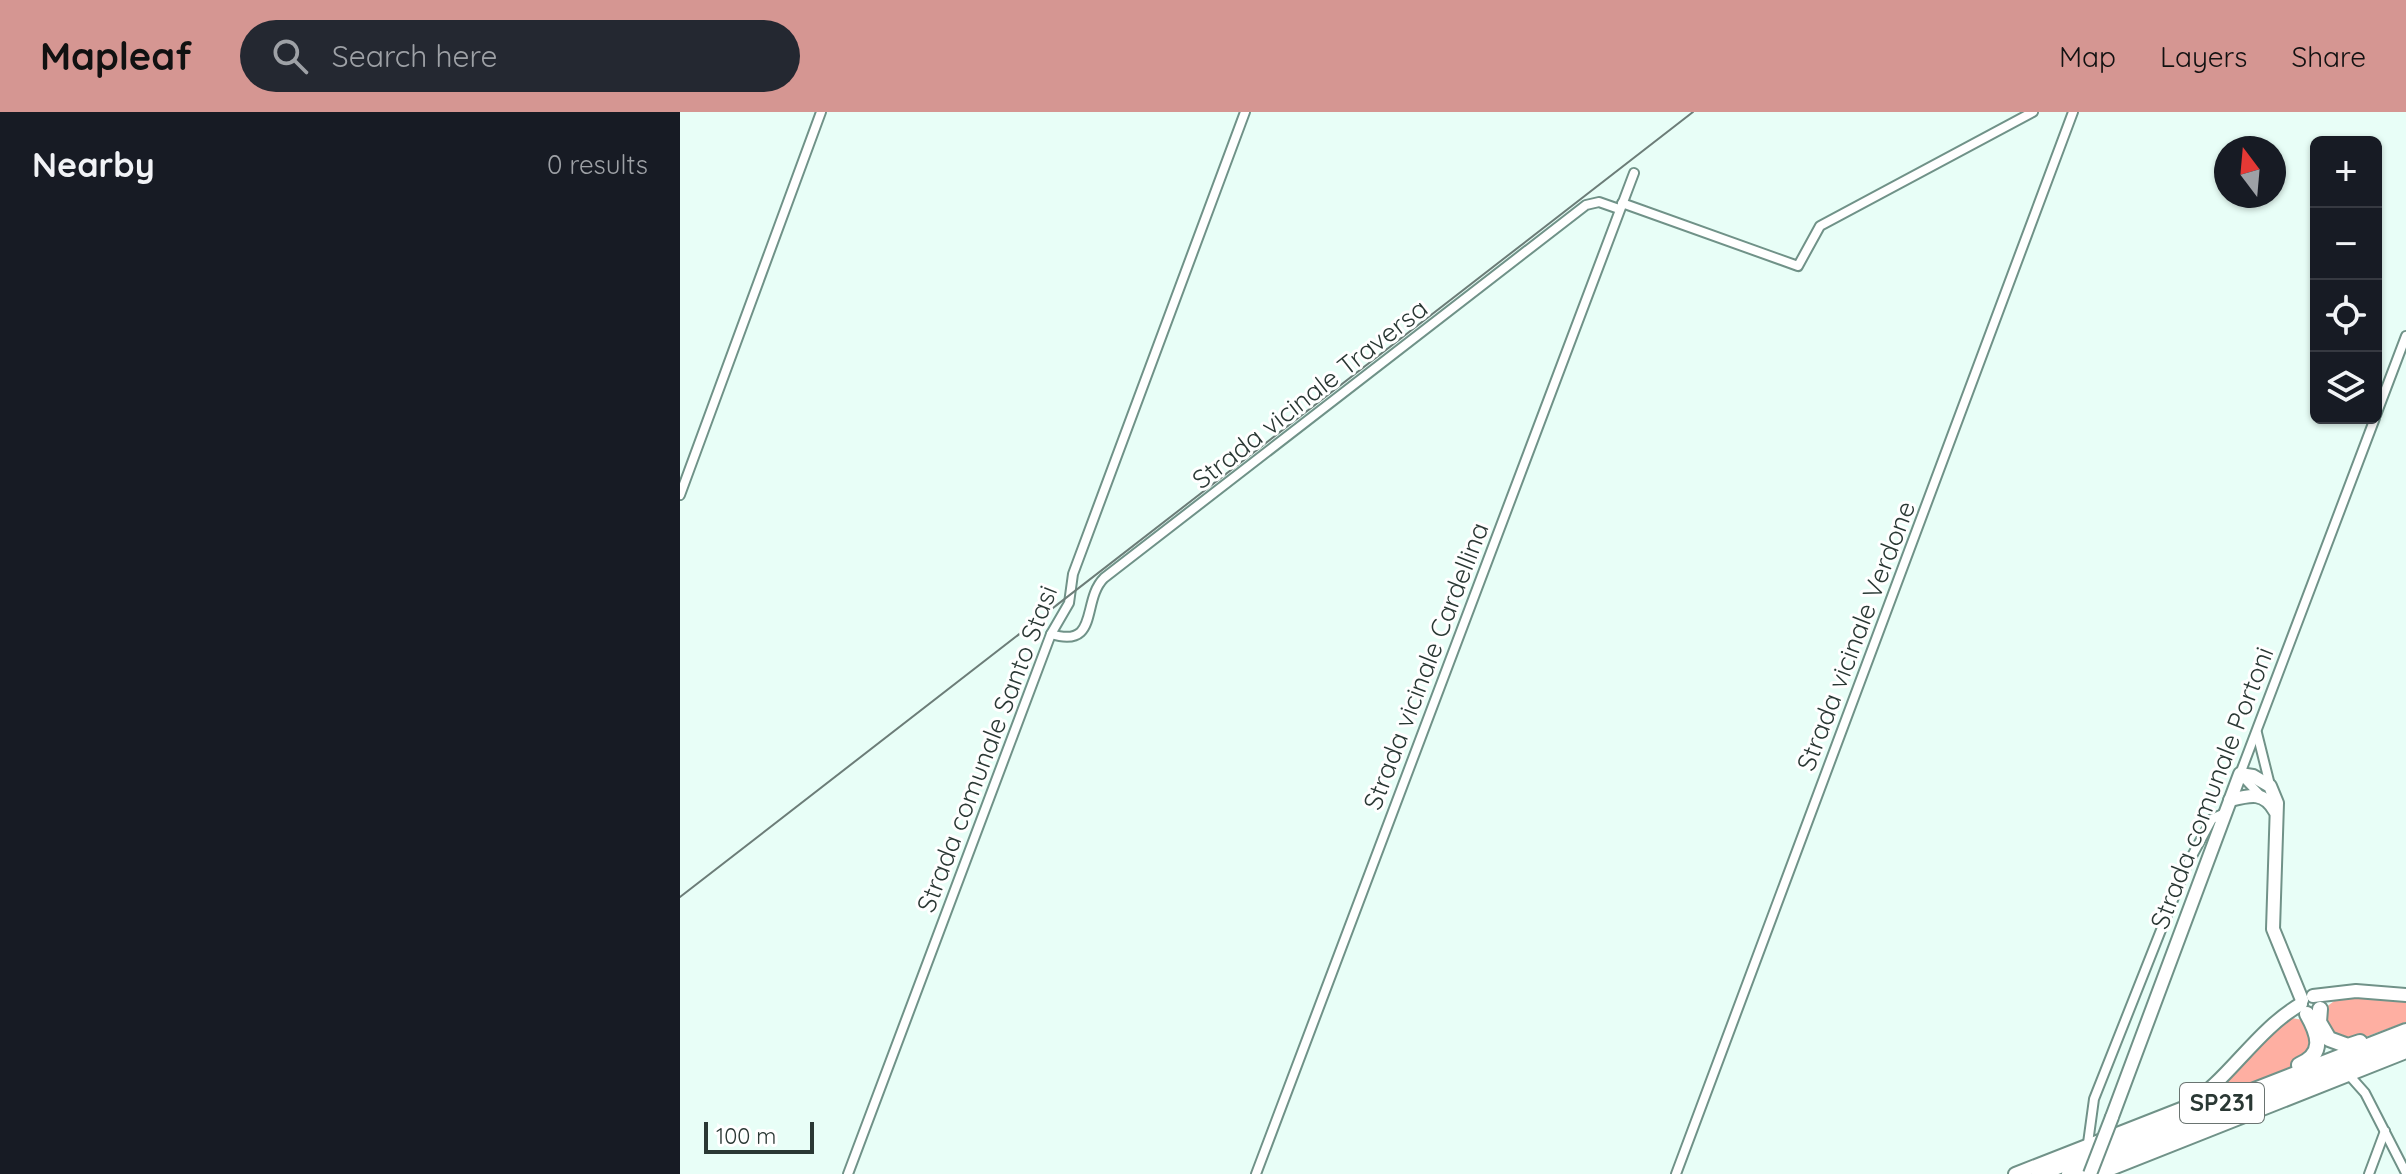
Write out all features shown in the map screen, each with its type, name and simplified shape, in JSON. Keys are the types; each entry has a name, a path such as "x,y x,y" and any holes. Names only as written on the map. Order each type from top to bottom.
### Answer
{"highway":[{"path":"2310,1005 2322,1031 2337,1044 2348,1046 2396,1028 2406,1029"},
{"path":"2245,1094 2261,1082 2310,1061 2316,1055 2318,1034 2310,1005"},
{"name":"SP231","path":"2039,1174 2406,1029"},
{"name":"SP231","path":"2069,1174 2406,1041"}],"street":[{"path":"680,495 821,112"},
{"name":"Strada comunale Santo Stasi","path":"848,1174 1051,634 1069,603 1073,574 1245,112"},
{"name":"Strada vicinale Traversa","path":"1051,634 1066,639 1079,635 1087,621 1096,589 1104,578 1586,205 1599,202 1621,206 1798,266 1820,226 2033,112"},
{"name":"Strada vicinale Verdone","path":"1676,1174 2073,112"},
{"name":"Strada vicinale Cardellina","path":"1256,1174 1634,173"},
{"name":"Strada comunale Portoni","path":"2382,401 2406,336"},
{"name":"Strada comunale Portoni","path":"2090,1174 2373,424"},
{"path":"2257,732 2278,817 2273,929 2310,1005"},
{"path":"2240,774 2270,786"},
{"path":"2240,774 2269,800 2278,817"},
{"path":"2230,800 2260,795"},
{"path":"2088,1143 2094,1099 2186,867 2212,819 2225,813"},
{"path":"2015,1174 2191,1104 2283,1014 2340,992 2406,995"},
{"path":"2098,1174 2406,1052"},
{"path":"2355,1072 2406,1173"},
{"path":"2369,1174 2385,1131"}],"shaded area":[{"path":"2342,995 2406,999 2406,1022 2357,1040 2335,1038 2324,1020 2325,1008"},
{"path":"2286,1017 2303,1020 2315,1046 2301,1062 2188,1111"}],"railway":[{"path":"680,897 1693,112"}]}
